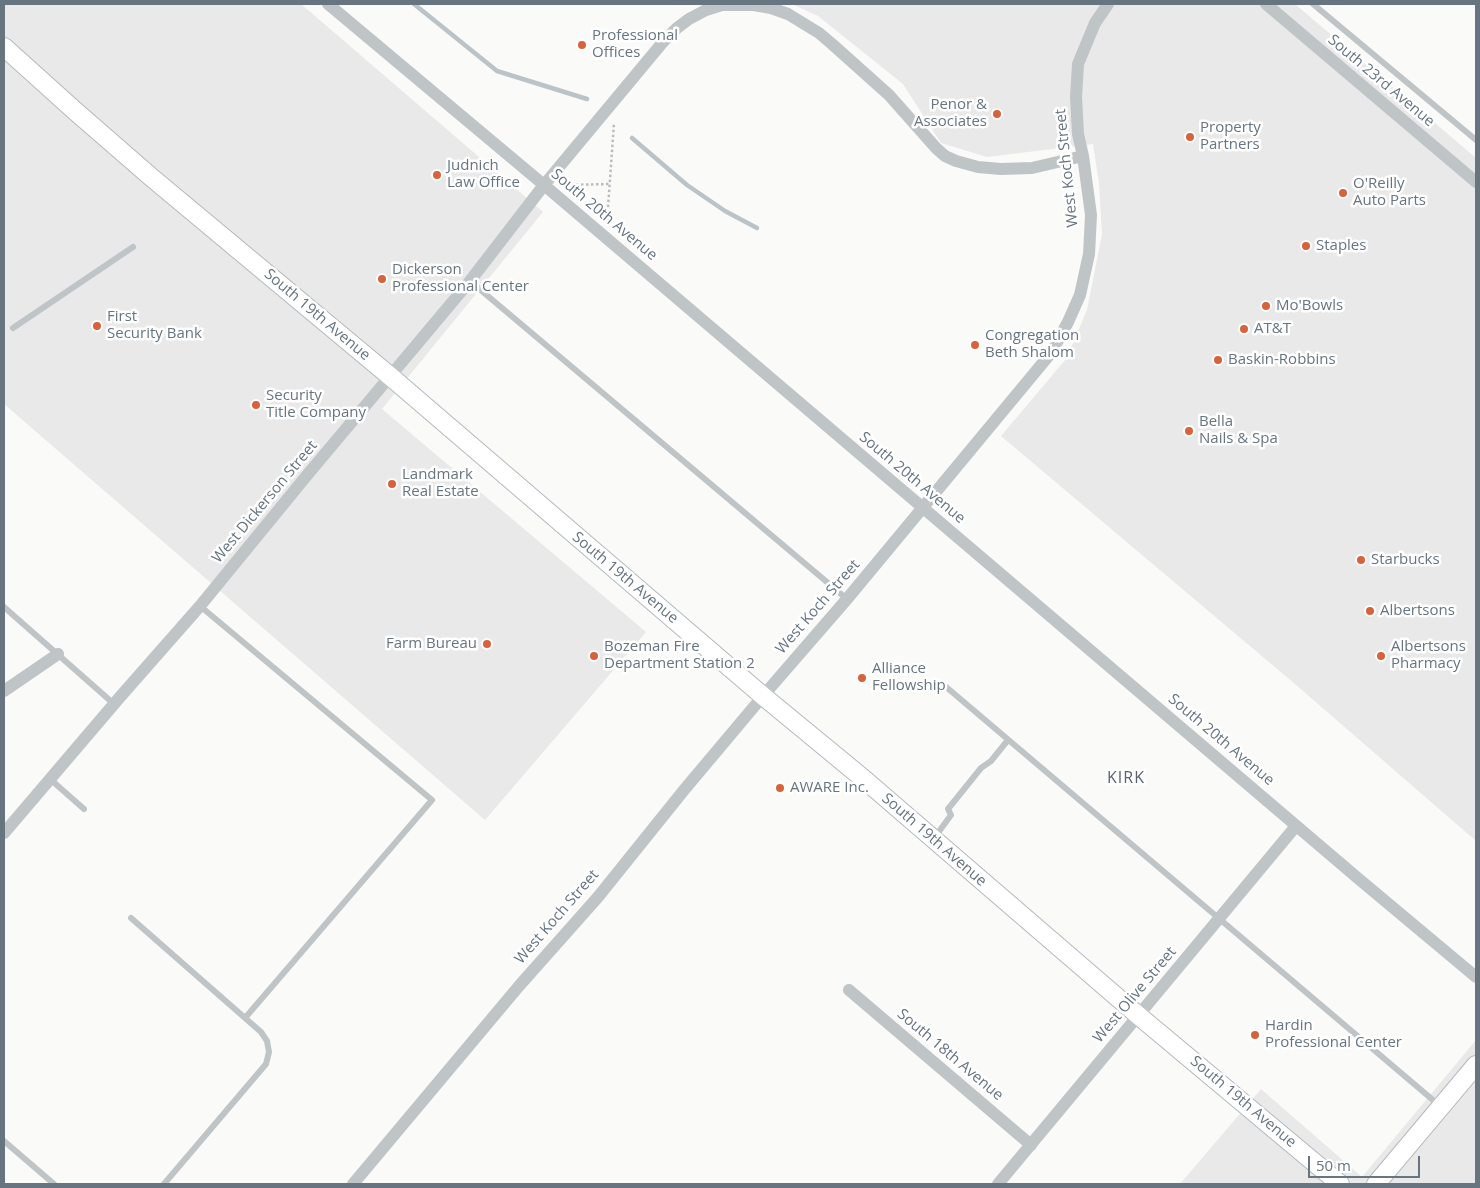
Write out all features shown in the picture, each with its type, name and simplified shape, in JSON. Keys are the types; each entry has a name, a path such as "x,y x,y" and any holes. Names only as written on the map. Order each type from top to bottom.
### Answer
{"main road":[{"name":"South 19th Avenue","path":"4,47 144,171 391,377 1139,1016 1340,1184"},
{"path":"1376,1184 1476,1065"}],"street":[{"name":"South 20th Avenue","path":"328,4 544,185 1476,977"},
{"name":"West Dickerson Street","path":"4,833 200,606 308,474 391,377 470,281 544,185 663,42 689,19 706,10 722,6 754,4 788,14 819,33 832,44 889,95 936,148 956,161 978,167 1001,169 1032,168 1083,156"},
{"name":"West Koch Street","path":"353,1184 519,986 598,897 684,790 847,599 1051,353 1080,295 1089,254 1091,215 1078,134 1076,97 1078,64 1095,23 1108,4"},
{"name":"South 23rd Avenue","path":"1266,4 1476,182"},
{"path":"4,691 58,654"},
{"name":"West Olive Street","path":"998,1184 1296,826"},
{"name":"South 18th Avenue","path":"849,990 1031,1145"}],"lane":[{"path":"1313,4 1476,140"},
{"path":"13,328 133,247"},
{"path":"470,281 847,599"},
{"path":"200,606 432,800 245,1018"},
{"path":"4,607 114,704"},
{"path":"945,686 1441,1107"},
{"path":"934,839 951,815 948,809 981,768 991,761 1008,740"},
{"path":"50,779 84,808"},
{"path":"130,918 261,1032 267,1041 269,1052 266,1064 164,1184"},
{"path":"4,1141 54,1184"}],"path":[{"path":"606,238 616,99"},
{"path":"544,185 610,184"}],"shaded area":[{"path":"4,4 301,4 543,212 382,409 646,632 485,820 4,404"},
{"path":"792,4 1295,4 1476,158 1476,841 1295,684 1001,436 1066,359 1087,310 1102,234 1099,183 1093,144 987,157 941,143 903,84 818,16"},
{"path":"1476,1040 1476,1184 1180,1184 1261,1089 1362,1177"}],"waterway":[{"path":"414,4 497,71 587,99"},
{"path":"632,138 687,185 725,211 757,228"}],"place":[{"name":"Professional Offices","path":"582,45"},
{"name":"Penor & Associates","path":"997,114"},
{"name":"Property Partners","path":"1190,137"},
{"name":"Judnich Law Office","path":"437,175"},
{"name":"O'Reilly Auto Parts","path":"1343,193"},
{"name":"Staples","path":"1306,246"},
{"name":"Dickerson Professional Center","path":"382,279"},
{"name":"Mo'Bowls","path":"1266,306"},
{"name":"First Security Bank","path":"97,326"},
{"name":"AT&T","path":"1244,329"},
{"name":"Congregation Beth Shalom","path":"975,345"},
{"name":"Baskin-Robbins","path":"1218,360"},
{"name":"Security Title Company","path":"256,405"},
{"name":"Bella Nails & Spa","path":"1189,431"},
{"name":"Landmark Real Estate","path":"392,484"},
{"name":"Starbucks","path":"1361,560"},
{"name":"Albertsons","path":"1370,611"},
{"name":"Farm Bureau","path":"487,644"},
{"name":"Bozeman Fire Department Station 2","path":"594,656"},
{"name":"Albertsons Pharmacy","path":"1381,656"},
{"name":"Alliance Fellowship","path":"862,678"},
{"name":"AWARE Inc.","path":"780,788"},
{"name":"Hardin Professional Center","path":"1255,1035"}],"district":[{"name":"KIRK","path":"1126,778"}]}
